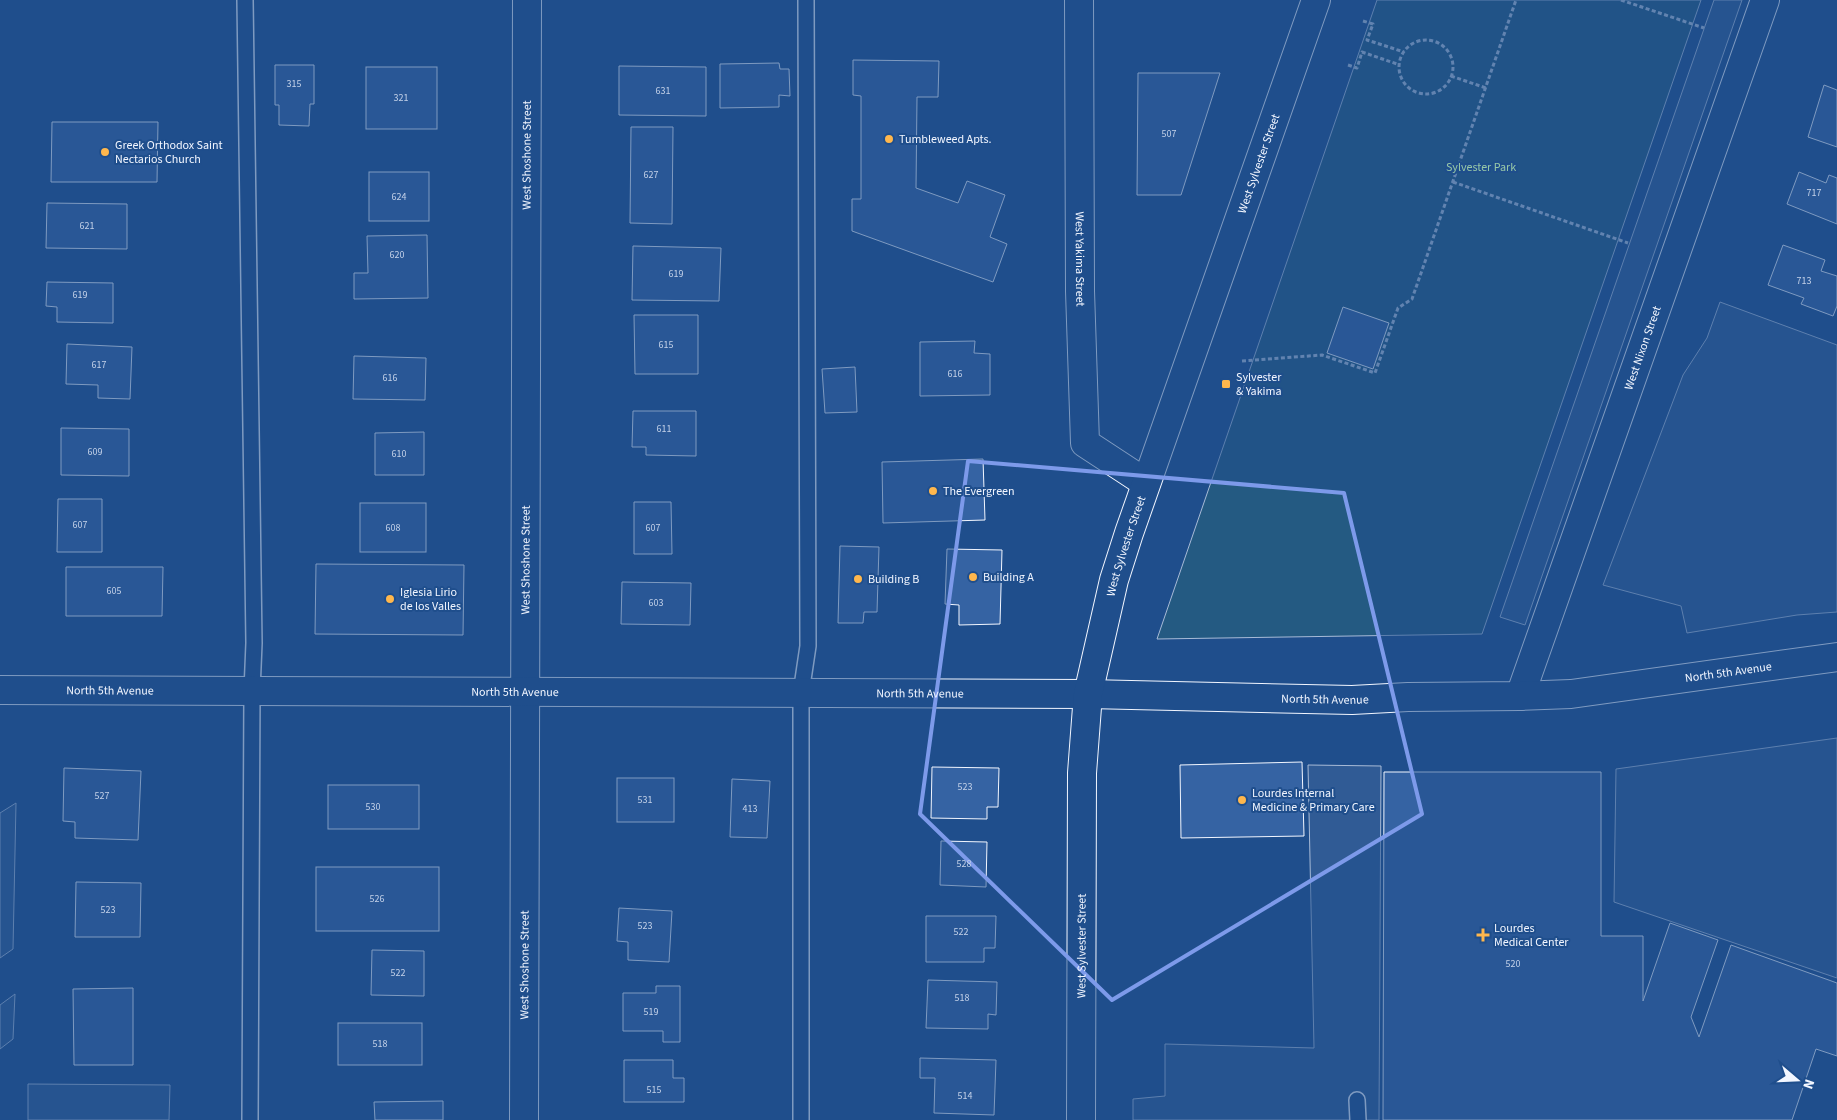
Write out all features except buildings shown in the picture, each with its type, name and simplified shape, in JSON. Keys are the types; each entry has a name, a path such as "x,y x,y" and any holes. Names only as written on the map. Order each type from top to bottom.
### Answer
{"street":[{"name":"West Shoshone Street","path":"524,1120 527,0"},
{"name":"West Yakima Street","path":"1080,0 1080,291 1084,443 1146,483"},
{"name":"West Sylvester Street","path":"1081,1120 1082,774 1088,694 1114,580 1146,483 1316,0"},
{"name":"West Nixon Street","path":"1520,696 1765,0"},
{"name":"North 5th Avenue","path":"0,690 1088,694 1352,700 1571,694 1837,657"}],"lane":[{"path":"245,0 254,643 252,691 250,1120"},
{"path":"801,1120 801,693 808,646 806,0"},
{"path":"1357,1100 1358,1120"}],"path":[{"path":"1242,361 1322,355 1375,374 1398,308 1412,298 1516,0"},
{"path":"1621,0 1704,28"},
{"path":"1363,21 1373,24 1367,40 1404,52"},
{"path":"1427,40 1444,46 1453,62 1451,76 1444,87 1436,92 1419,93 1411,89 1404,82 1400,74 1400,65 1404,52 1410,45 1418,41 1427,40"},
{"path":"1348,65 1357,68 1362,52 1400,65"},
{"path":"1451,76 1486,88"},
{"path":"1453,182 1628,243"}],"highlighted area":[{"path":"968,461 1344,493 1422,814 1112,1000 920,814"}],"green space":[{"name":"Sylvester Park","path":"1377,0 1701,0 1482,634 1157,639"}],"shaded area":[{"path":"1714,0 1742,0 1525,625 1500,617"},
{"path":"1720,302 1837,345 1837,612 1797,615 1687,633 1681,606 1603,585 1683,375 1707,338"},
{"path":"1837,738 1837,978 1614,902 1616,769"},
{"path":"1308,765 1381,766 1379,1120 1133,1120 1133,1099 1165,1096 1165,1044 1314,1048"},
{"path":"16,803 13,949 0,958 0,813"},
{"path":"15,994 13,1039 0,1049 0,1005"},
{"path":"28,1084 170,1085 169,1120 28,1120"}],"place":[{"name":"Tumbleweed Apts.","path":"889,139"},
{"name":"Greek Orthodox Saint Nectarios Church","path":"105,152"},
{"name":"Sylvester & Yakima","path":"1226,384"},
{"name":"The Evergreen","path":"933,491"},
{"name":"Building A","path":"973,577"},
{"name":"Building B","path":"858,579"},
{"name":"Iglesia Lirio de los Valles","path":"390,599"},
{"name":"Lourdes Internal Medicine & Primary Care","path":"1242,800"},
{"name":"Lourdes Medical Center","path":"1483,935"}]}
